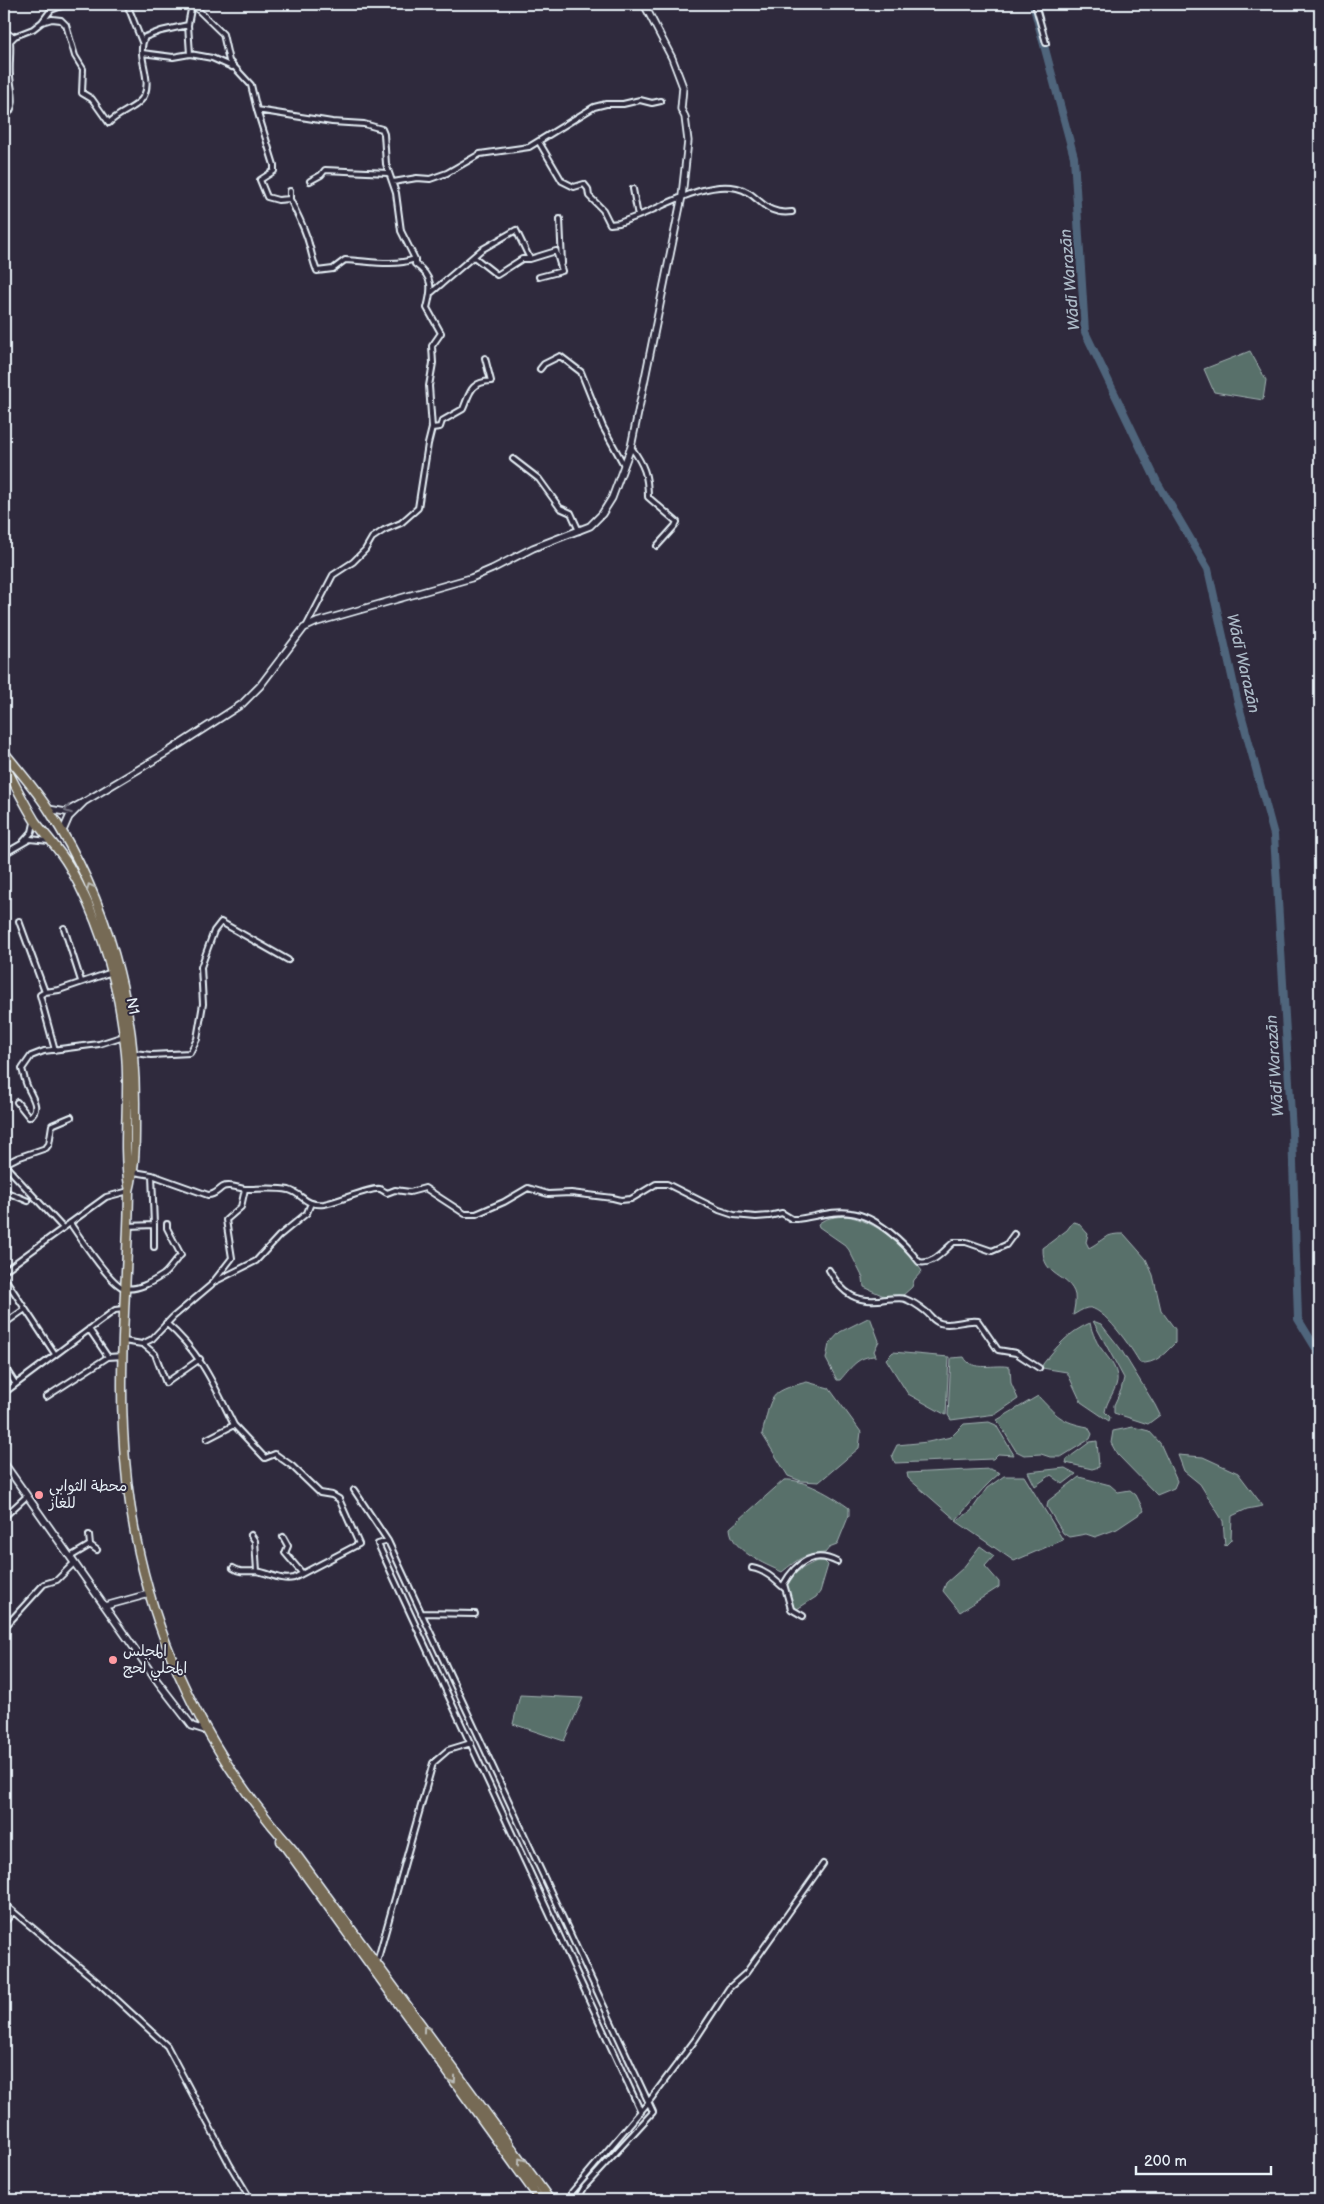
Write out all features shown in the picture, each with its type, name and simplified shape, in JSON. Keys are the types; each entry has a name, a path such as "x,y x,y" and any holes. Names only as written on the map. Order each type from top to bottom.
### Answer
{"highway":[{"name":"N1","path":"4,752 48,809 92,890 109,934 124,994 134,1053 134,1172 129,1191"},
{"path":"4,764 34,818"},
{"path":"34,818 34,812 38,808 48,809"},
{"name":"N1","path":"34,818 50,842 69,865 94,914 112,972 124,1036 128,1096 126,1174 129,1191 123,1356 123,1428 126,1472 131,1512 149,1594 169,1655 208,1731 289,1854 540,2200"},
{"path":"50,842 54,845 59,844 63,840 62,834"},
{"name":"N1","path":"272,1826 293,1850 377,1962 550,2200"}],"street":[{"path":"42,22 51,10 67,4"},
{"path":"5,117 11,109 13,100 10,77 12,60 10,41 13,37 52,19 61,20 66,25 75,56 83,69 82,93 92,99 109,123 136,105 143,97 146,89 142,42 127,4"},
{"path":"190,54 188,25 192,4"},
{"path":"192,4 223,34 229,61 251,85 274,165 274,171 260,180 261,187 267,197 278,200 290,199"},
{"path":"304,628 317,622 471,578 533,548 590,526 602,514 612,498 631,447 682,196 688,141 682,109 683,87 672,58 644,4"},
{"path":"1035,4 1046,43"},
{"path":"142,42 145,37 151,34 188,25"},
{"path":"4,31 13,37"},
{"path":"142,54 174,57 190,54 212,58 234,68"},
{"path":"393,182 417,178 430,179 447,173 480,154 529,147 573,118 594,107 640,100 652,103 661,101"},
{"path":"257,110 364,124 382,130 388,173 393,182 401,231 416,259 415,264 426,274 432,292"},
{"path":"539,142 562,181 574,187 584,184 588,189 589,196 603,210 610,224 619,223 638,216 682,196 692,195 698,190 737,188 779,214 792,212"},
{"path":"310,181 321,176 325,170 388,173"},
{"path":"633,189 638,216"},
{"path":"290,191 290,199 309,242 313,263 318,271 333,269 345,260 374,264 405,262 416,259"},
{"path":"539,277 562,271 560,219"},
{"path":"48,809 66,812 166,753 242,704 260,686 304,628 334,575 353,562 365,550 372,538 384,530 401,523 418,508 432,428 429,377 433,363 432,346 440,333 427,308 432,292 490,244 516,230 530,259"},
{"path":"474,257 497,276 515,264 556,251 562,268"},
{"path":"540,369 544,364 560,356 580,372 603,427 625,467"},
{"path":"432,428 440,427 442,420 463,409 468,392 476,385 490,381 485,358"},
{"path":"631,447 640,459 648,477 648,497 677,522 676,526 657,546"},
{"path":"513,459 539,479 560,508 571,513 579,531"},
{"path":"62,834 70,817 84,802"},
{"path":"16,849 32,832 34,818"},
{"path":"4,854 16,849 30,839 50,842"},
{"path":"19,921 45,992"},
{"path":"134,1053 151,1055 190,1053 197,1039 203,1004 201,967 214,930 221,922 288,960"},
{"path":"64,928 81,981"},
{"path":"55,1050 40,995 112,972"},
{"path":"17,1102 29,1117 34,1114 36,1108 34,1098 22,1069 31,1056 44,1051 99,1044 124,1036"},
{"path":"63,1228 4,1164 46,1148 49,1144 52,1125 71,1117"},
{"path":"134,1172 152,1175 208,1195 214,1195 222,1188 228,1186 246,1189 283,1189 291,1191 305,1202 321,1204 340,1201 372,1190 380,1189 387,1193 395,1190 410,1192 425,1188 465,1214 476,1214 504,1202 528,1188 548,1194 571,1193 621,1200 631,1199 656,1184 667,1184 719,1210 734,1215 756,1217 782,1213 792,1219 797,1219 840,1212 852,1213 875,1222 907,1246 919,1262 925,1263 937,1258 954,1242 966,1242 992,1250 1008,1243 1014,1234"},
{"path":"152,1175 154,1247"},
{"path":"142,1344 152,1339 166,1323 203,1293 232,1258 226,1220 241,1207 246,1189"},
{"path":"4,1271 106,1197 129,1191"},
{"path":"4,1192 28,1201"},
{"path":"212,1283 256,1261 279,1236 307,1213 311,1203"},
{"path":"70,1223 113,1282 126,1288 141,1286 165,1274 173,1261 181,1255 167,1228 167,1224"},
{"path":"128,1226 154,1225"},
{"path":"829,1270 836,1282 854,1298 874,1301 905,1298 927,1312 933,1320 941,1324 971,1320 978,1321 998,1350 1016,1354 1039,1368"},
{"path":"4,1277 55,1354"},
{"path":"4,1324 25,1309"},
{"path":"4,1392 115,1310 126,1309"},
{"path":"166,1323 185,1340 200,1359 234,1425 265,1458 275,1454 292,1466 320,1493 332,1495 339,1499 359,1544 294,1578 284,1580 270,1573 257,1571 239,1572 233,1568"},
{"path":"89,1329 108,1357"},
{"path":"124,1341 142,1344 154,1354 166,1383 200,1359"},
{"path":"46,1397 108,1357 123,1356"},
{"path":"4,1366 15,1383"},
{"path":"207,1439 234,1425"},
{"path":"4,1463 192,1726 208,1731"},
{"path":"354,1490 388,1541 647,2104 653,2112 585,2186 580,2195 581,2200"},
{"path":"4,1517 27,1496"},
{"path":"89,1535 90,1545 97,1550"},
{"path":"251,1535 256,1541 257,1571"},
{"path":"283,1537 288,1546 285,1553 302,1574"},
{"path":"388,1541 378,1544 641,2112"},
{"path":"70,1557 90,1545"},
{"path":"803,1616 790,1609 784,1584 806,1561 816,1556 827,1557 837,1562"},
{"path":"4,1628 44,1584 56,1580 74,1563"},
{"path":"752,1568 771,1576 784,1588"},
{"path":"105,1606 149,1594"},
{"path":"421,1613 475,1614"},
{"path":"377,1962 433,1763 448,1750 471,1743"},
{"path":"572,2200 572,2192 641,2112 695,2040 730,1988 746,1973 823,1864"},
{"path":"4,1904 100,1985 167,2046 230,2165 251,2200"},
{"path":"4,1924 14,1912"}],"green space":[{"path":"1250,351 1266,380 1263,400 1214,392 1204,369"},
{"path":"846,1216 868,1223 889,1236 922,1271 914,1280 912,1287 901,1297 884,1296 864,1287 863,1278 849,1250 845,1245 819,1227 818,1224 824,1220"},
{"path":"1073,1222 1078,1223 1088,1234 1086,1242 1089,1248 1109,1236 1124,1234 1146,1259 1153,1275 1161,1310 1175,1329 1175,1343 1159,1358 1151,1362 1140,1363 1109,1320 1093,1309 1087,1308 1073,1315 1075,1295 1072,1288 1051,1271 1044,1258 1043,1248 1067,1230"},
{"path":"870,1317 879,1341 874,1351 876,1356 859,1360 840,1380 837,1380 826,1359 829,1344 840,1332"},
{"path":"1093,1321 1101,1324 1120,1348 1155,1405 1160,1415 1148,1424 1114,1413 1114,1405 1124,1378"},
{"path":"1090,1323 1097,1343 1113,1366 1117,1376 1116,1385 1105,1412 1110,1417 1109,1421 1081,1402 1067,1372 1042,1368 1053,1351 1064,1340"},
{"path":"893,1352 949,1357 946,1415 908,1394 886,1359"},
{"path":"964,1357 973,1365 1010,1367 1011,1383 1018,1399 996,1414 951,1420 948,1415 951,1358"},
{"path":"807,1382 829,1388 861,1432 859,1448 819,1482 801,1481 788,1476 762,1434 773,1398 784,1389"},
{"path":"1038,1396 1060,1417 1071,1423 1088,1427 1092,1434 1090,1439 1061,1457 1050,1457 1041,1454 1024,1455 1016,1451 997,1420"},
{"path":"989,1422 996,1425 1014,1455 998,1454 993,1459 895,1463 892,1455 897,1445 928,1442 951,1437 964,1424"},
{"path":"1133,1427 1149,1431 1160,1443 1177,1481 1174,1488 1157,1495 1117,1454 1111,1443 1113,1431"},
{"path":"1097,1441 1099,1467 1092,1469 1066,1463 1067,1459 1090,1442"},
{"path":"1178,1455 1203,1457 1238,1473 1263,1506 1247,1509 1232,1516 1231,1540 1225,1546 1223,1521 1200,1484 1184,1471"},
{"path":"1065,1468 1076,1474 1063,1484 1051,1475 1035,1486 1028,1472"},
{"path":"990,1469 1000,1473 982,1490 956,1520 908,1478 907,1473"},
{"path":"1004,1476 1024,1476 1063,1540 1014,1561 956,1521 971,1511 987,1488"},
{"path":"1079,1477 1110,1485 1118,1492 1130,1490 1136,1495 1144,1511 1117,1529 1095,1537 1086,1534 1069,1537 1063,1533 1047,1507 1048,1501"},
{"path":"784,1480 800,1482 827,1494 849,1508 849,1515 837,1545 829,1548 825,1553 802,1558 782,1572 758,1561 742,1550 732,1536 730,1528"},
{"path":"980,1546 994,1556 985,1566 999,1582 999,1587 960,1612 943,1591 946,1583 963,1568"},
{"path":"817,1561 824,1561 828,1565 820,1592 816,1597 797,1609 793,1608 787,1593 790,1579 798,1571"},
{"path":"520,1695 583,1698 564,1741 513,1724"}],"waterway":[{"name":"Wādī Warazān","path":"1033,4 1074,157 1085,332 1157,482 1208,569 1237,699 1274,835 1292,1131 1298,1319 1320,1355"}],"place":[{"name":"محطة الثوابي للغاز","path":"39,1495"},
{"name":"المجلس المحلي لحج","path":"113,1660"}]}
